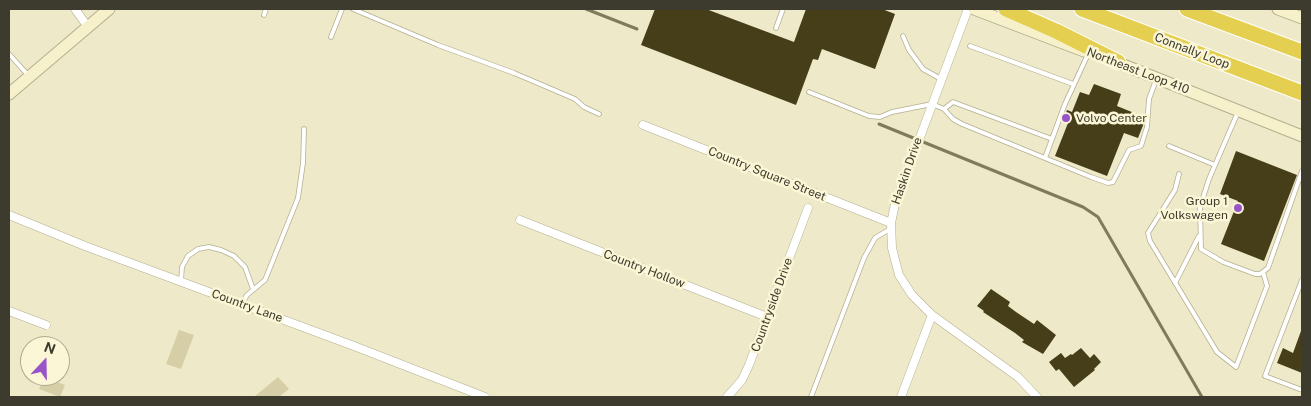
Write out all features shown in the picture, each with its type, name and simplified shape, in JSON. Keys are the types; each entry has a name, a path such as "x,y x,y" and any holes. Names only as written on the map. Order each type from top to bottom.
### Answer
{"highway":[{"path":"1006,9 1118,62"},
{"name":"Connally Loop","path":"1082,9 1302,92"},
{"path":"1187,9 1302,52"}],"main road":[{"path":"9,94 109,9"},
{"name":"Northeast Loop 410","path":"974,9 1064,44 1118,62 1302,136"},
{"path":"1278,9 1297,14"}],"street":[{"path":"76,9 88,27"},
{"name":"Haskin Drive","path":"968,9 895,204 891,226 892,248 899,275 912,295 932,315 1018,377 1037,397"},
{"name":"Country Square Street","path":"643,125 891,226"},
{"name":"Countryside Drive","path":"727,397 742,380 750,366 808,208"},
{"name":"Country Lane","path":"9,215 85,246 485,397"},
{"name":"Country Hollow","path":"520,220 767,317"},
{"path":"9,311 46,325"},
{"path":"901,397 932,315"}],"lane":[{"path":"264,15 266,9"},
{"path":"331,37 342,9"},
{"path":"353,9 438,45 514,72 575,99 584,107 599,114"},
{"path":"776,28 783,9"},
{"path":"903,36 909,50 923,69 942,79"},
{"path":"970,46 1073,84"},
{"path":"1045,158 1073,84 1088,52"},
{"path":"9,54 29,76"},
{"path":"809,92 868,116 880,117 892,112 932,104 944,109 953,119 962,124 1108,183 1113,182 1129,150 1141,146 1148,121 1149,99 1157,78"},
{"path":"944,109 953,102 1052,139"},
{"path":"1238,110 1200,207 1201,249 1222,262 1255,274 1263,272 1268,268 1273,256 1302,171"},
{"path":"242,304 247,294 264,280 298,198 303,163 304,129"},
{"path":"1168,146 1215,165"},
{"path":"1179,174 1175,190 1148,233 1150,241 1217,352 1236,368 1267,286 1263,272"},
{"path":"811,397 864,258 874,238 891,226"},
{"path":"1175,283 1200,235"},
{"path":"181,282 182,267 188,256 198,249 209,247 234,256 244,267 253,289"},
{"path":"1302,280 1265,376 1302,390"}],"shaded area":[{"path":"179,330 194,335 181,369 166,364"},
{"path":"278,377 289,389 279,397 254,397"},
{"path":"40,386 65,386 60,397 39,389"}],"building":[{"path":"655,9 706,9 794,42 806,9 882,9 895,14 875,69 822,49 818,60 813,59 796,105 641,45"},
{"path":"1094,84 1121,94 1117,106 1144,117 1144,123 1138,138 1124,133 1107,176 1055,156 1068,123 1063,121 1067,110 1072,112 1080,92 1089,95"},
{"path":"1236,151 1297,175 1264,261 1221,244 1238,201 1220,194"},
{"path":"991,289 1010,302 1008,306 1016,312 1034,324 1037,320 1056,335 1043,354 1022,342 1024,340 977,306"},
{"path":"1301,331 1302,373 1277,363 1283,348 1293,353"},
{"path":"1081,348 1090,358 1094,354 1101,362 1095,370 1074,387 1059,369 1056,371 1049,362 1061,353 1065,358"}],"waterway":[{"path":"586,9 637,29"},
{"path":"879,124 1083,207 1098,217 1202,397"}],"place":[{"name":"Volvo Center","path":"1066,118"},
{"name":"Group 1 Volkswagen","path":"1238,208"}]}
